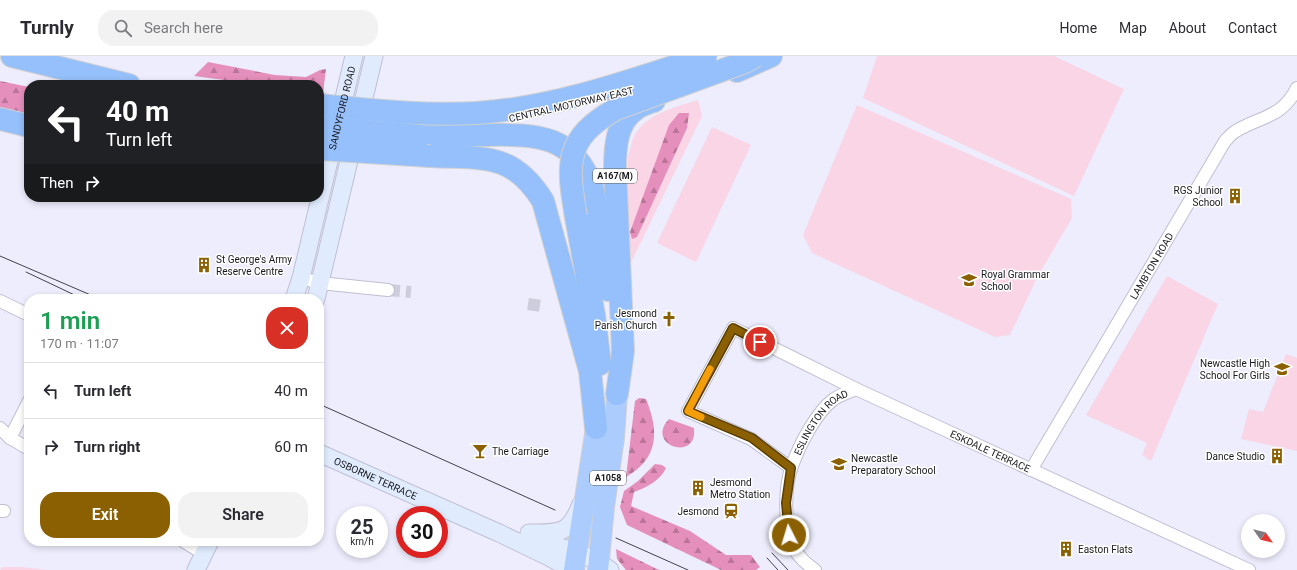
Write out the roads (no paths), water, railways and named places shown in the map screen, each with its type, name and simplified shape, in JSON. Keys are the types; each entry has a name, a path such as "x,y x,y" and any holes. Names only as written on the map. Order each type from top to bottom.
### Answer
{"highway":[{"path":"12,56 109,80"},
{"name":"CENTRAL MOTORWAY EAST","path":"324,105 403,113 456,114 498,111 575,96 706,56"},
{"name":"CENTRAL MOTORWAY EAST","path":"324,112 419,128 512,119 708,72 746,56"},
{"path":"596,428 601,394 600,362 594,315 570,180 570,165 576,148 584,132 598,119 616,109 745,62 755,56"},
{"name":"A167(M)","path":"617,394 622,351 615,169 615,148 619,132 627,117 636,108 752,66 771,56"},
{"path":"0,66 67,80"},
{"path":"0,119 24,125"},
{"name":"A167(M)","path":"324,127 419,128 527,134 545,138 561,145 582,165 593,190 608,290 617,394"},
{"path":"324,149 486,159 504,164 519,172 532,184 543,201 590,371 596,428"},
{"name":"A1058","path":"603,567 604,507 614,438 617,394"},
{"name":"A1058","path":"574,564 596,428"}],"main road":[{"name":"SANDYFORD ROAD","path":"324,182 354,56"},
{"name":"SANDYFORD ROAD","path":"317,294 374,56"},
{"name":"SANDYFORD ROAD","path":"296,294 301,278 319,202"},
{"name":"OSBORNE TERRACE","path":"324,455 498,533 574,564 603,567"},
{"path":"498,533 554,532 566,529 576,516 584,497"},
{"path":"196,570 207,548"}],"street":[{"name":"LAMBTON ROAD","path":"1031,470 1224,141 1236,131 1263,120 1278,111 1292,97 1297,88"},
{"path":"301,278 320,283 388,290"},
{"path":"0,301 24,313"},
{"name":"ESKDALE TERRACE","path":"791,468 752,438 688,411 733,328 856,389 1249,570"},
{"name":"ESLINGTON ROAD","path":"815,570 802,560 794,548 789,535 786,503 791,468 806,435 819,415 834,399 856,389"},
{"path":"10,438 24,411"},
{"path":"0,428 10,438 24,446"}],"tunnel":[{"path":"388,290 411,292"},
{"path":"528,304 542,306"}],"tram line":[{"path":"0,256 88,294"},
{"path":"26,272 72,294"},
{"path":"324,406 555,510"},
{"path":"616,538 688,570"},
{"path":"772,553 788,570"},
{"path":"767,558 778,570"}],"place":[{"name":"RGS Junior School","path":"1235,196"},
{"name":"St George's Army Reserve Centre","path":"204,265"},
{"name":"Royal Grammar School","path":"969,280"},
{"name":"Jesmond Parish Church","path":"669,319"},
{"name":"Newcastle High School For Girls","path":"1282,369"},
{"name":"The Carriage","path":"480,451"},
{"name":"Dance Studio","path":"1277,456"},
{"name":"Newcastle Preparatory School","path":"839,464"},
{"name":"Jesmond Metro Station","path":"698,488"},
{"name":"Jesmond","path":"731,511"},
{"name":"Easton Flats","path":"1066,549"}]}
